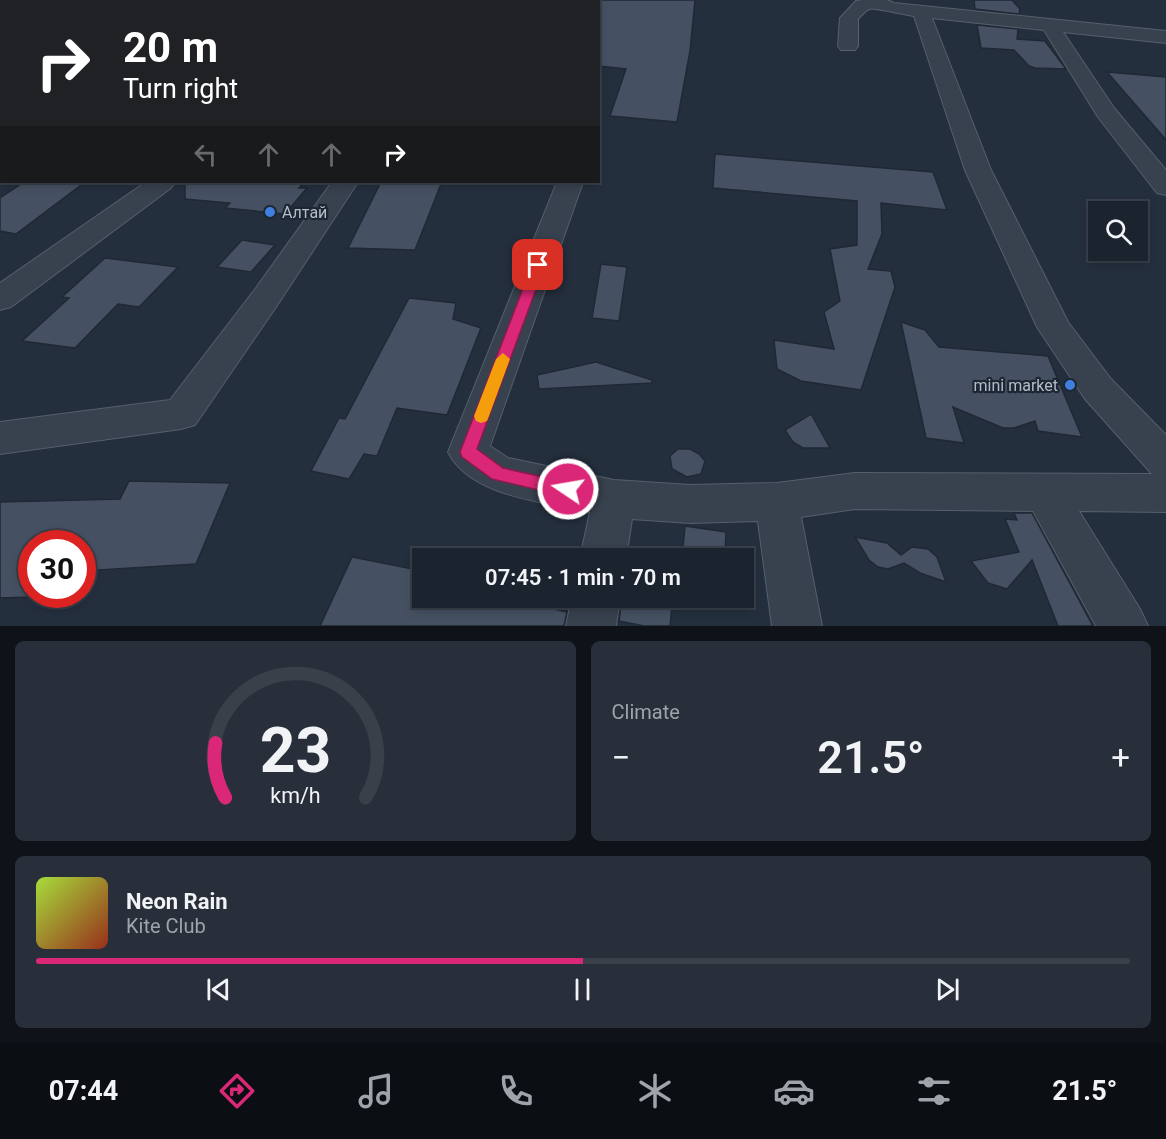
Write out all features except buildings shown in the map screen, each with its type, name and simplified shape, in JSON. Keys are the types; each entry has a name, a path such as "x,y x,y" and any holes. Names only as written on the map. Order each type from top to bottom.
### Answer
{"street":[{"path":"848,46 849,18 862,5 874,1 891,8 1166,37"},
{"path":"921,11 978,170 1053,327 1098,389 1166,462"},
{"path":"1050,25 1106,112 1166,187"},
{"path":"0,299 161,183"},
{"path":"0,438 181,414 267,296 344,183"},
{"path":"570,183 468,452 498,474 614,499 690,504 777,502 855,491 1166,494"},
{"path":"1045,493 1123,626"},
{"path":"605,548 614,499"},
{"path":"777,502 797,626"},
{"path":"591,626 594,608"}],"slow traffic":[{"path":"481,416 503,359"}],"place":[{"name":"Алтай","path":"270,212"},
{"name":"mini market","path":"1070,385"}],"route":[{"path":"538,265 468,452 498,474 568,489"}]}
